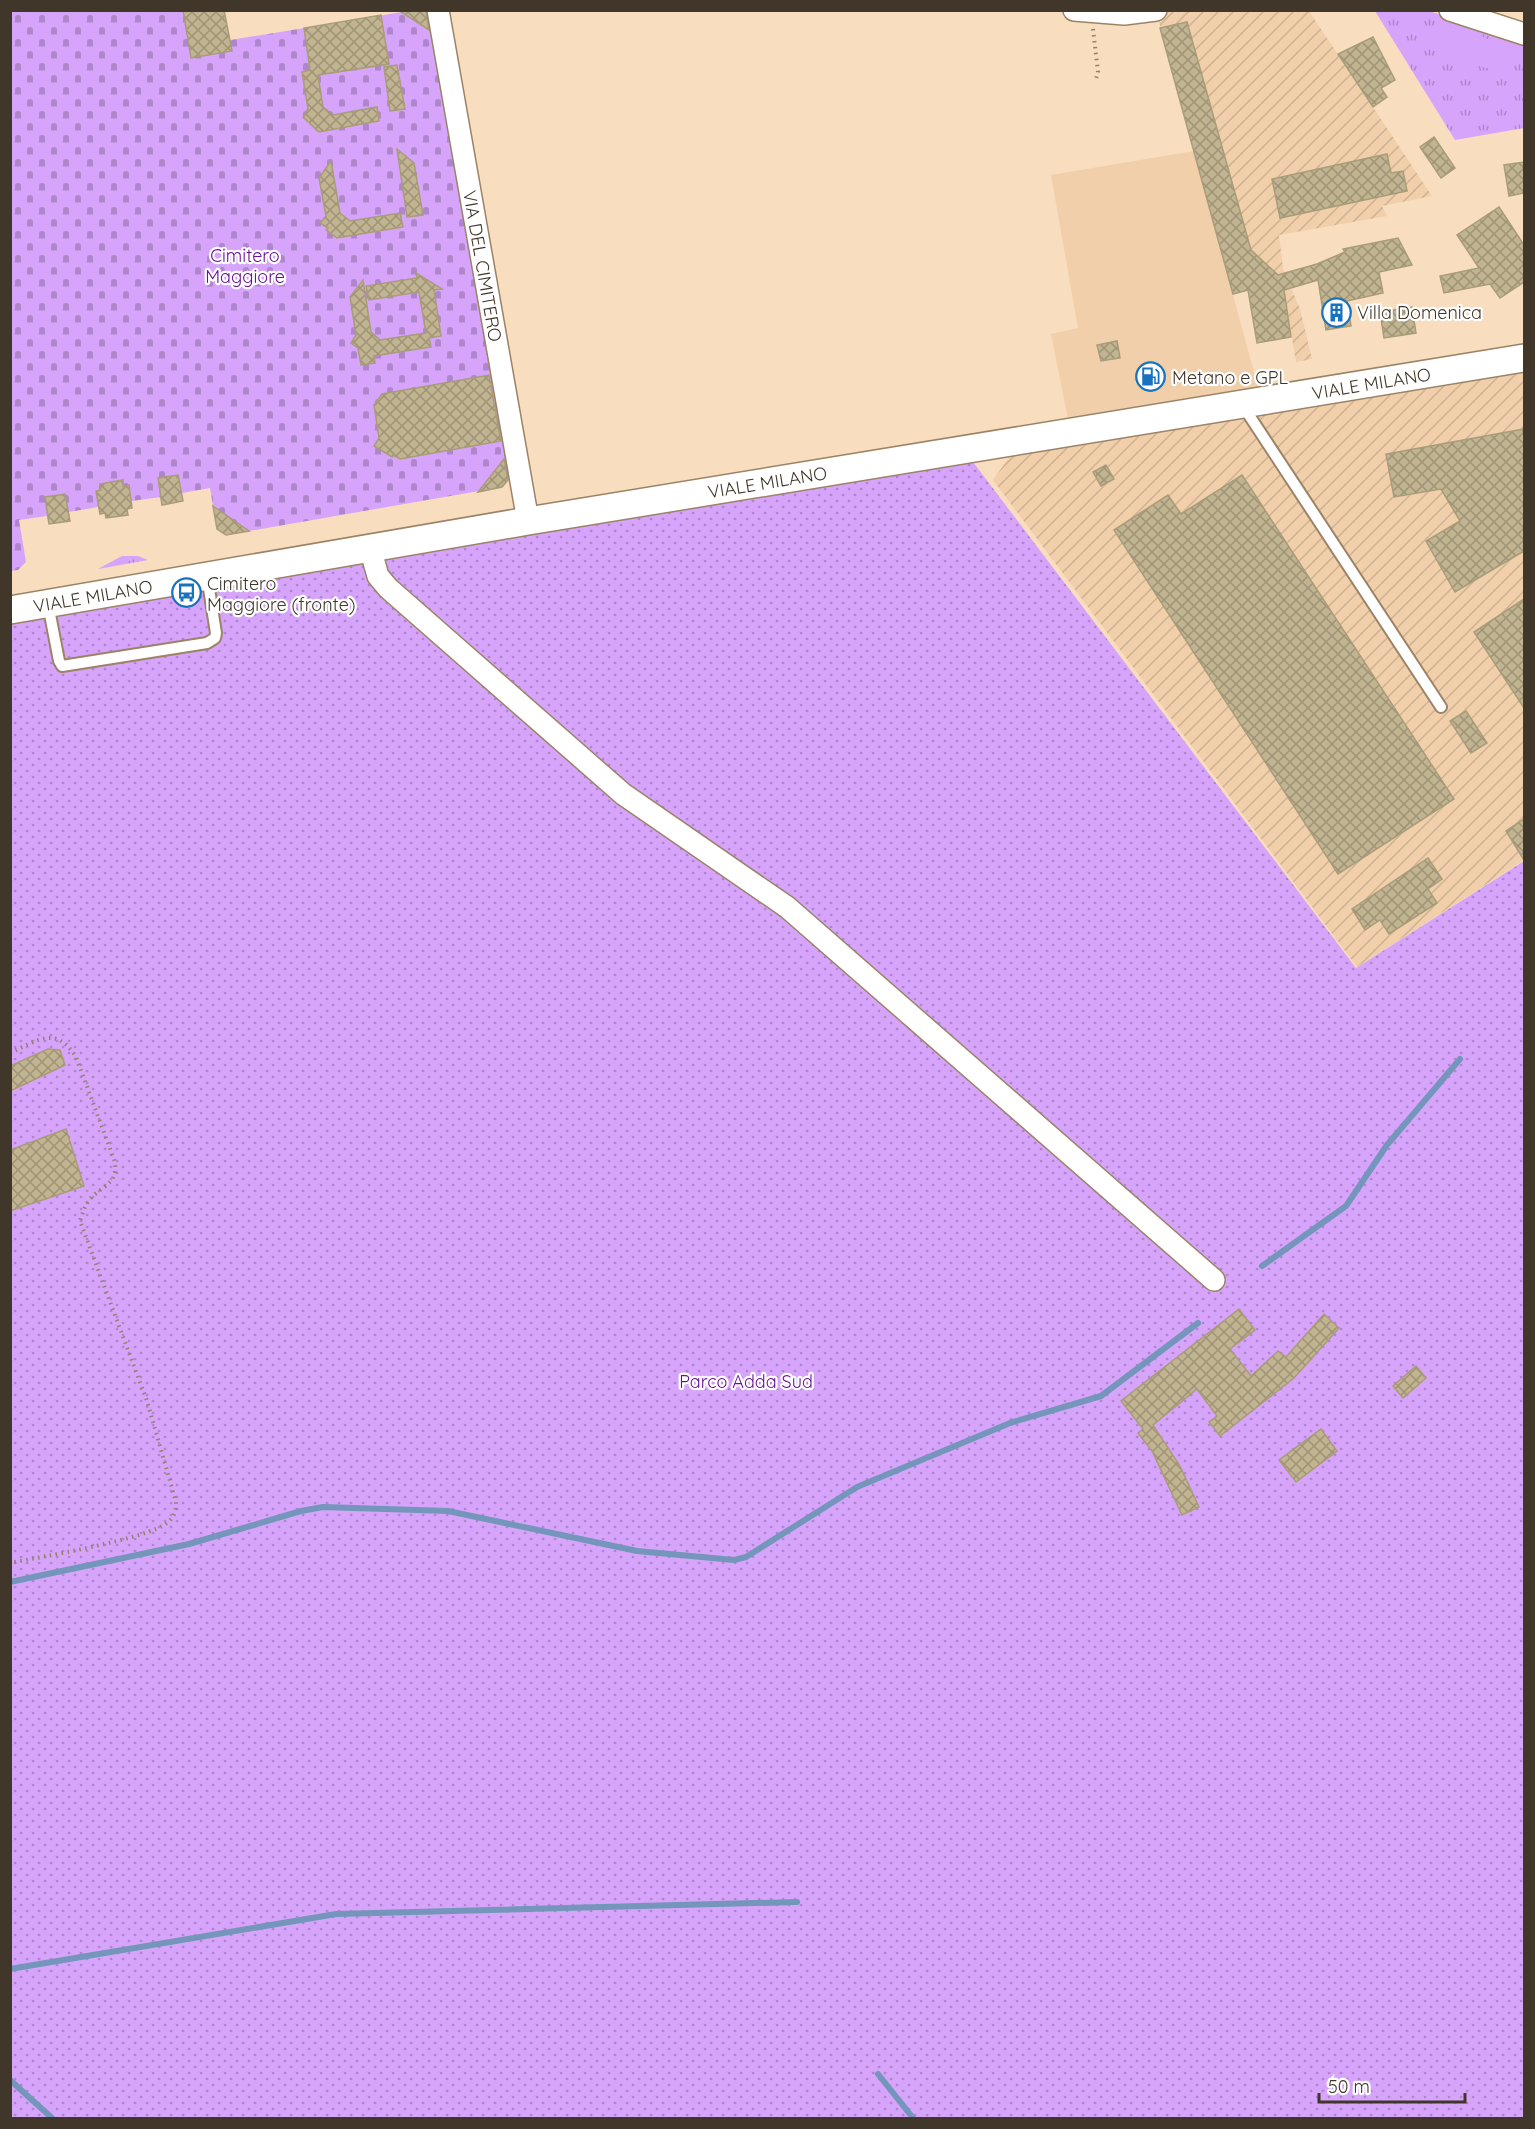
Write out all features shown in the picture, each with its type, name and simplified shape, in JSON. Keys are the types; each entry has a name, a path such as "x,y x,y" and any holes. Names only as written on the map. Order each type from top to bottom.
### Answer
{"street":[{"name":"VIA DEL CIMITERO","path":"438,10 528,521"},
{"path":"1084,12 1124,14 1156,10"},
{"path":"1450,10 1524,34"},
{"name":"VIALE MILANO","path":"10,610 528,521 1524,358"},
{"path":"370,548 378,576 388,588 623,794 787,907 1214,1280"}],"lane":[{"path":"1242,404 1441,707"},
{"path":"48,604 58,661 62,666 207,643 214,638 216,633 207,576"}],"path":[{"path":"1084,12 1093,36 1098,72 1095,82"},
{"path":"10,1053 41,1039 54,1037 67,1043 76,1057 115,1162 116,1174 110,1184 93,1196 84,1207 80,1221 147,1401 176,1502 176,1513 167,1523 154,1530 68,1552 10,1563"}],"shaded area":[{"path":"1156,11 1309,11 1432,196 1382,206 1387,216 1279,235 1283,269 1300,309 1312,359 1296,362 1287,308 1257,273 1229,281"},
{"path":"1194,151 1262,402 1071,434 1051,334 1078,328 1051,175"},
{"path":"1524,362 1524,860 1357,967 993,480 1028,430"}],"green space":[{"name":"Cimitero Maggiore","path":"11,11 194,11 200,45 408,11 433,13 509,479 502,487 226,535 217,529 210,488 182,493 183,501 162,505 161,497 132,501 132,508 127,509 128,515 106,518 105,513 100,514 98,507 69,512 70,521 49,524 47,516 19,520 26,562 18,570 11,571"},
{"path":"1375,11 1430,11 1456,21 1524,40 1524,128 1455,140"},
{"path":"1441,31 1474,32 1507,49 1504,72 1460,62 1437,50"},
{"name":"Parco Adda Sud","path":"970,458 1356,968 1524,861 1524,2118 11,2118 11,621"},
{"path":"122,556 138,556 148,560 98,569"}],"building":[{"path":"183,10 224,10 232,51 191,58"},
{"path":"398,10 426,10 429,30"},
{"path":"381,15 389,64 318,75 323,107 333,115 377,107 379,121 319,132 303,117 308,109 302,72 310,70 304,28"},
{"path":"1187,22 1251,250 1278,275 1317,264 1345,252 1343,249 1398,238 1412,265 1379,272 1383,293 1347,301 1351,326 1326,330 1318,280 1284,290 1291,337 1257,343 1248,290 1233,294 1160,28"},
{"path":"1373,37 1395,80 1381,88 1387,97 1373,107 1338,54"},
{"path":"397,65 405,109 390,111 384,67"},
{"path":"1434,137 1455,168 1441,178 1420,147"},
{"path":"397,149 414,163 423,215 407,217"},
{"path":"1387,154 1391,173 1403,171 1407,191 1280,218 1272,179"},
{"path":"331,161 340,213 350,221 400,213 403,227 337,238 326,230 328,228 320,223 326,216 319,178"},
{"path":"1524,162 1524,193 1509,196 1504,165"},
{"path":"1499,207 1524,245 1524,282 1500,298 1490,284 1444,293 1440,276 1479,268 1457,235"},
{"path":"416,273 442,289 434,290 441,336 429,338 431,347 374,356 375,363 361,365 358,348 351,343 356,335 350,297 363,280 371,332 380,340 426,333 419,292 369,300 366,286 417,278"},
{"path":"1412,307 1416,333 1384,338 1380,312"},
{"path":"1117,341 1120,358 1101,361 1097,345"},
{"path":"489,375 501,441 400,459 374,446 379,438 374,405 382,394"},
{"path":"1524,429 1524,551 1455,592 1426,541 1460,521 1441,489 1394,497 1386,454"},
{"path":"504,459 508,480 502,487 478,492"},
{"path":"1106,465 1114,479 1101,486 1093,472"},
{"path":"178,475 183,501 162,505 158,478"},
{"path":"1242,475 1454,799 1338,874 1114,530 1168,495 1181,514"},
{"path":"123,480 123,486 129,485 132,508 127,509 128,515 106,518 105,513 100,514 96,491 101,490 100,484"},
{"path":"65,494 70,521 49,524 45,497"},
{"path":"213,506 249,531 226,535 217,529"},
{"path":"1524,599 1524,708 1474,632"},
{"path":"1466,711 1487,743 1471,753 1450,721"},
{"path":"1524,819 1524,860 1506,831"},
{"path":"1428,858 1442,879 1428,889 1437,903 1389,934 1380,920 1365,930 1352,909"},
{"path":"48,1049 60,1050 65,1065 10,1091 10,1066"},
{"path":"66,1129 84,1186 10,1211 10,1150"},
{"path":"1239,1309 1255,1330 1230,1349 1251,1376 1278,1351 1286,1357 1324,1314 1339,1328 1294,1378 1220,1436 1209,1422 1217,1416 1197,1389 1153,1425 1180,1466 1199,1507 1182,1515 1152,1451 1138,1433 1143,1429 1121,1401"},
{"path":"1416,1366 1426,1378 1403,1398 1393,1386"},
{"path":"1321,1429 1337,1451 1296,1482 1279,1460"}],"waterway":[{"path":"1262,1266 1346,1206 1387,1145 1460,1059"},
{"path":"10,1582 189,1544 301,1511 323,1507 448,1511 637,1551 734,1560 746,1557 857,1487 1010,1423 1101,1396 1198,1323"},
{"path":"10,1969 336,1914 797,1902"},
{"path":"878,2074 913,2118"},
{"path":"10,2080 52,2118"}],"place":[{"name":"Villa Domenica","path":"1336,312"},
{"name":"Metano e GPL","path":"1151,377"},
{"name":"Cimitero Maggiore (fronte)","path":"186,593"}]}
